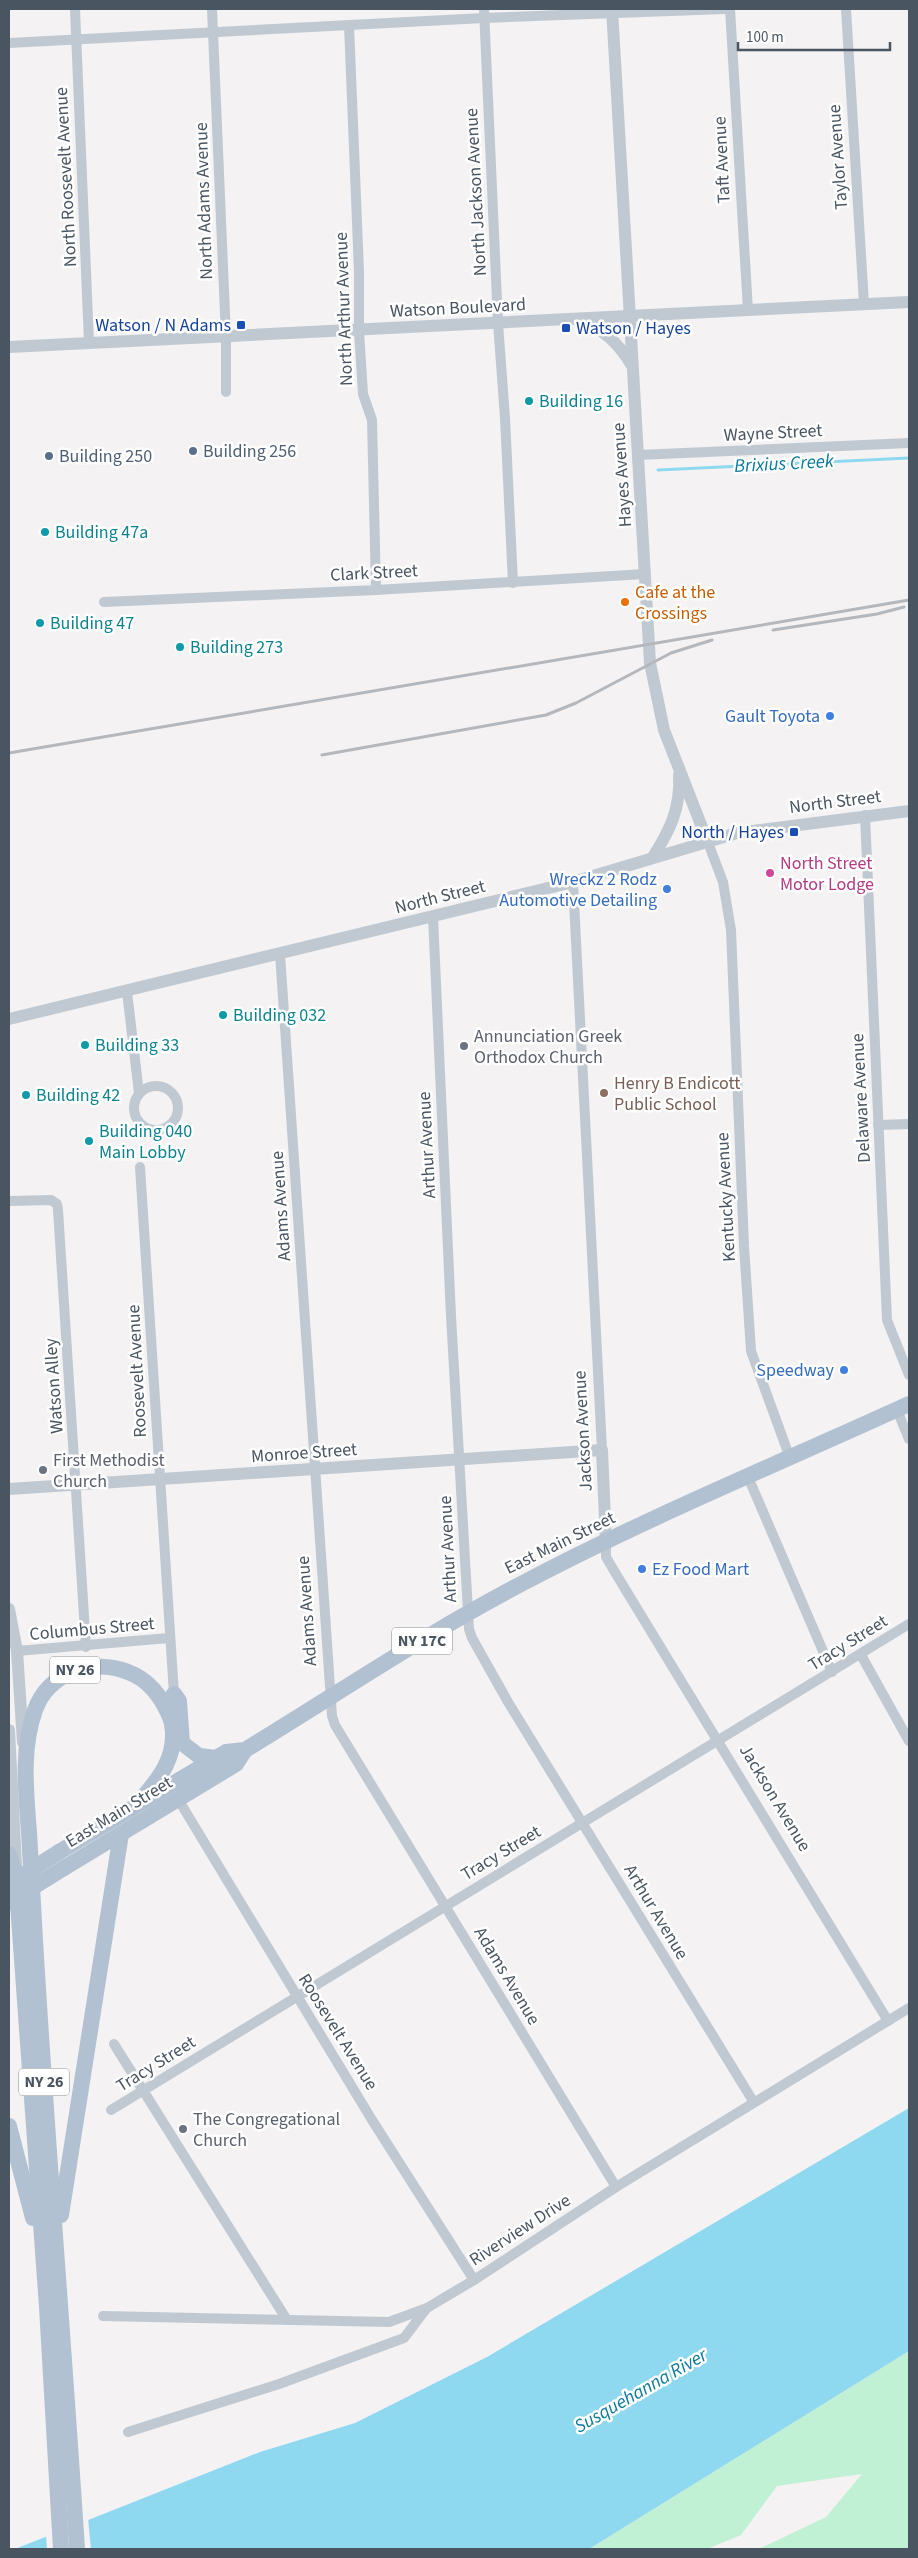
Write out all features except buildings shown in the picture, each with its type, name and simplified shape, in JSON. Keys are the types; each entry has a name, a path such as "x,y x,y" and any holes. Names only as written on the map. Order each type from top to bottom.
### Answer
{"main road":[{"name":"East Main Street","path":"12,1880 226,1752 244,1750 468,1614 521,1584 606,1542 903,1407"},
{"name":"NY 26","path":"77,2549 43,2071 25,1772 32,1721 36,1707 52,1686 72,1672 88,1666 104,1666 136,1675 149,1683 160,1697 171,1720 173,1732 166,1767 138,1805"},
{"path":"171,1720 170,1701 174,1694 179,1701 182,1743 188,1750 199,1756 216,1758"},
{"name":"East Main Street","path":"9,1902 236,1764 244,1750"},
{"path":"58,2267 62,2205 121,1834"},
{"path":"9,1854 42,2248 61,2549"},
{"path":"9,2126 42,2248"}],"street":[{"name":"North Roosevelt Avenue","path":"75,9 89,343"},
{"name":"North Adams Avenue","path":"212,9 226,337 226,392"},
{"path":"9,43 349,26 484,14 725,9"},
{"name":"Taft Avenue","path":"730,9 748,310"},
{"name":"Taylor Avenue","path":"846,9 864,304"},
{"name":"Hayes Avenue","path":"613,11 632,365 653,683 664,730 707,840"},
{"name":"North Jackson Avenue","path":"484,14 498,324 514,583"},
{"name":"North Arthur Avenue","path":"349,26 359,272 358,331 363,394 372,420 376,590"},
{"name":"Watson Boulevard","path":"9,347 909,302"},
{"path":"572,319 594,326 606,334 632,365"},
{"name":"Wayne Street","path":"638,455 909,443"},
{"name":"Clark Street","path":"104,602 514,583 645,574"},
{"path":"653,857 672,828 678,803 678,765"},
{"name":"North Street","path":"9,1019 127,992 573,882 737,832 865,814 909,811"},
{"name":"Delaware Avenue","path":"865,814 887,1320 909,1375"},
{"name":"Kentucky Avenue","path":"707,840 723,882 731,930 744,1246 751,1351 790,1458"},
{"name":"Jackson Avenue","path":"573,882 606,1557 719,1740 888,2021"},
{"name":"Arthur Avenue","path":"433,917 459,1460 468,1614 472,1638 508,1702 753,2102"},
{"name":"Adams Avenue","path":"280,954 330,1698 335,1725 616,2187"},
{"path":"127,992 139,1093 134,1110 142,1126 160,1130 173,1122 178,1109 177,1101 168,1090 154,1086 139,1093"},
{"path":"878,1125 909,1124"},
{"name":"Roosevelt Avenue","path":"140,1167 154,1360 169,1638 174,1694"},
{"name":"Watson Alley","path":"9,1201 51,1200 57,1204 86,1646"},
{"path":"903,1407 909,1439"},
{"name":"Monroe Street","path":"9,1489 602,1450"},
{"path":"748,1477 832,1672"},
{"path":"9,1610 17,1651 25,1772"},
{"name":"Tracy Street","path":"111,2110 909,1624"},
{"name":"Columbus Street","path":"17,1651 169,1638"},
{"path":"860,1655 909,1741"},
{"path":"9,1730 12,1880"},
{"name":"Roosevelt Avenue","path":"178,1799 296,1996 474,2280"},
{"name":"Riverview Drive","path":"103,2316 389,2322 427,2308 474,2280 616,2187 909,2008"},
{"path":"114,2044 287,2320"},
{"path":"128,2432 279,2384 404,2338 427,2308"}],"green space":[{"path":"909,2351 909,2549 759,2549 826,2517 862,2474 777,2486 741,2535 707,2549 589,2549"}],"water":[{"name":"Susquehanna River","path":"909,2108 909,2351 589,2549 15,2549 260,2452 355,2423 487,2357"}],"pier":[{"path":"88,2518 91,2549 47,2549 46,2535"}],"waterway":[{"name":"Brixius Creek","path":"658,470 909,458"}],"railway":[{"path":"9,753 909,600"},
{"path":"773,630 877,614 904,607"},
{"path":"322,755 546,715 576,703 671,653 712,640"}],"place":[{"name":"Watson / N Adams","path":"241,325"},
{"name":"Watson / Hayes","path":"566,328"},
{"name":"Building 16","path":"529,401"},
{"name":"Building 256","path":"193,451"},
{"name":"Building 250","path":"49,456"},
{"name":"Building 47a","path":"45,532"},
{"name":"Cafe at the Crossings","path":"625,602"},
{"name":"Building 47","path":"40,623"},
{"name":"Building 273","path":"180,647"},
{"name":"Gault Toyota","path":"830,716"},
{"name":"North / Hayes","path":"794,832"},
{"name":"North Street Motor Lodge","path":"770,873"},
{"name":"Wreckz 2 Rodz Automotive Detailing","path":"667,889"},
{"name":"Building 032","path":"223,1015"},
{"name":"Building 33","path":"85,1045"},
{"name":"Annunciation Greek Orthodox Church","path":"464,1046"},
{"name":"Henry B Endicott Public School","path":"604,1093"},
{"name":"Building 42","path":"26,1095"},
{"name":"Building 040 Main Lobby","path":"89,1141"},
{"name":"Speedway","path":"844,1370"},
{"name":"First Methodist Church","path":"43,1470"},
{"name":"Ez Food Mart","path":"642,1569"},
{"name":"The Congregational Church","path":"183,2129"}]}
